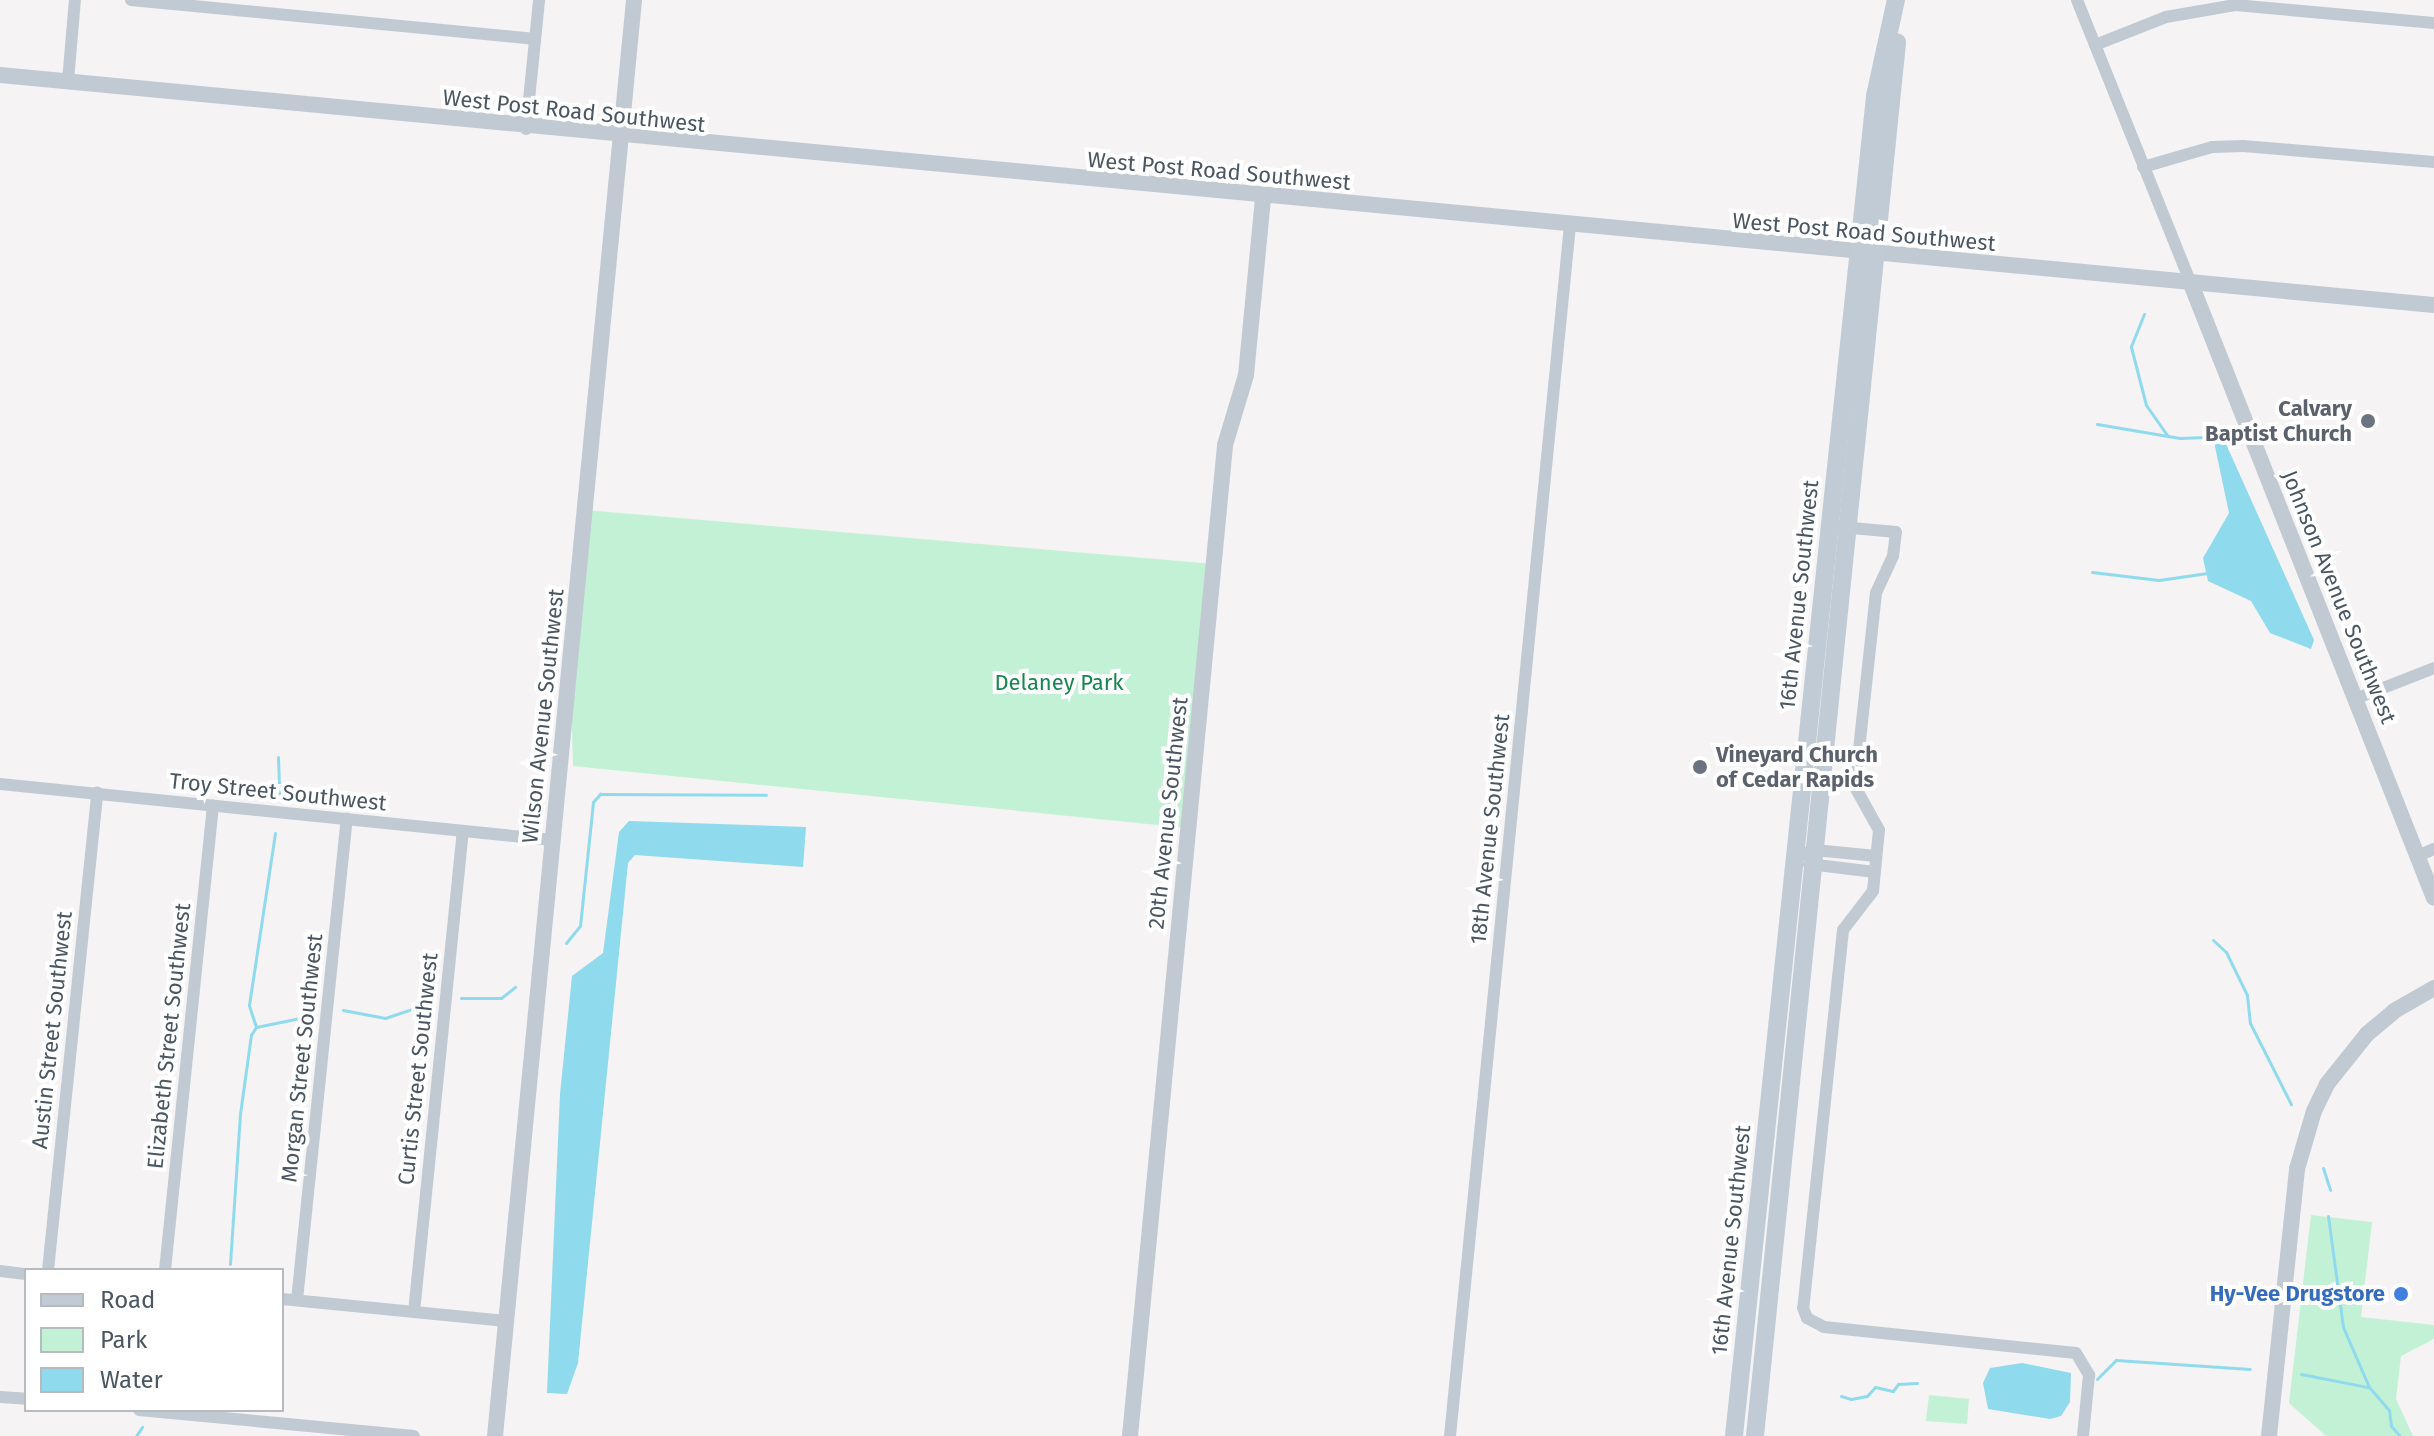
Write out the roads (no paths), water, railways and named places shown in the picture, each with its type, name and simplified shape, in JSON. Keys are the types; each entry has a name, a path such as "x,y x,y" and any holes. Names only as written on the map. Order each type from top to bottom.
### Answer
{"main road":[{"name":"16th Avenue Southwest","path":"1734,1436 1795,857 1839,527 1868,255 1875,96 1899,0"},
{"name":"16th Avenue Southwest","path":"1755,1436 1814,858 1839,527"}],"street":[{"path":"68,81 75,0"},
{"path":"131,0 535,39"},
{"path":"526,129 539,0"},
{"name":"Wilson Avenue Southwest","path":"495,1436 634,0"},
{"name":"Johnson Avenue Southwest","path":"2077,0 2434,898"},
{"path":"2095,45 2166,17 2235,5 2434,23"},
{"name":"West Post Road Southwest","path":"0,75 621,138 2434,305"},
{"path":"2143,167 2212,147 2243,146 2434,162"},
{"name":"20th Avenue Southwest","path":"1130,1436 1225,445 1246,375 1263,198"},
{"name":"18th Avenue Southwest","path":"1450,1436 1570,226"},
{"path":"1839,527 1896,532 1893,556 1876,593 1855,787 1879,830 1873,891 1843,930 1803,1308 1807,1318 1824,1327 2076,1353 2089,1375 2083,1436"},
{"path":"2355,699 2434,668"},
{"name":"Troy Street Southwest","path":"0,784 553,840"},
{"name":"Austin Street Southwest","path":"48,1268 97,793"},
{"name":"Elizabeth Street Southwest","path":"165,1268 213,805"},
{"name":"Morgan Street Southwest","path":"297,1300 347,819"},
{"name":"Curtis Street Southwest","path":"414,1312 463,831"},
{"path":"2418,856 2434,849"},
{"path":"1795,857 1876,856"},
{"path":"1814,858 1875,872"},
{"path":"2269,1436 2304,1138 2327,1084 2347,1055 2394,1011 2434,988"},
{"path":"0,1271 24,1274"},
{"path":"284,1299 506,1321"},
{"path":"0,1397 24,1399"},
{"path":"160,1412 414,1436"}],"water":[{"path":"2222,435 2314,640 2311,649 2270,633 2251,601 2208,581 2203,558 2229,513 2213,437"},
{"path":"629,821 806,827 803,867 635,855 628,863 578,1363 567,1394 547,1393 560,1094 572,976 603,953 619,832"},
{"path":"2022,1363 2071,1373 2070,1402 2061,1416 2050,1419 1988,1409 1983,1383 1990,1368"}],"waterway":[{"path":"2144,314 2131,347 2146,405 2168,436"},
{"path":"2097,424 2180,438 2213,437"},
{"path":"2092,572 2159,580 2207,573"},
{"path":"278,757 279,795"},
{"path":"566,943 580,926 593,802 600,794 766,795"},
{"path":"256,1027 249,1005 275,833"},
{"path":"2213,940 2226,952 2247,995 2250,1023 2291,1104"},
{"path":"461,998 501,998 515,987"},
{"path":"343,1010 385,1018 424,1005"},
{"path":"230,1264 240,1114 251,1035 256,1027 310,1016"},
{"path":"2323,1168 2330,1190"},
{"path":"2328,1216 2343,1327 2369,1387 2389,1410 2391,1426 2400,1436"},
{"path":"2097,1379 2116,1360 2250,1369"},
{"path":"2301,1374 2367,1387"},
{"path":"1841,1396 1851,1399 1867,1396 1875,1387 1893,1391 1898,1384 1917,1383"},
{"path":"136,1436 142,1427"}],"place":[{"name":"Calvary Baptist Church","path":"2368,421"},
{"name":"Vineyard Church of Cedar Rapids","path":"1700,767"},
{"name":"Hy-Vee Drugstore","path":"2401,1294"}],"park label":[{"name":"Delaney Park","path":"1059,683"}]}
